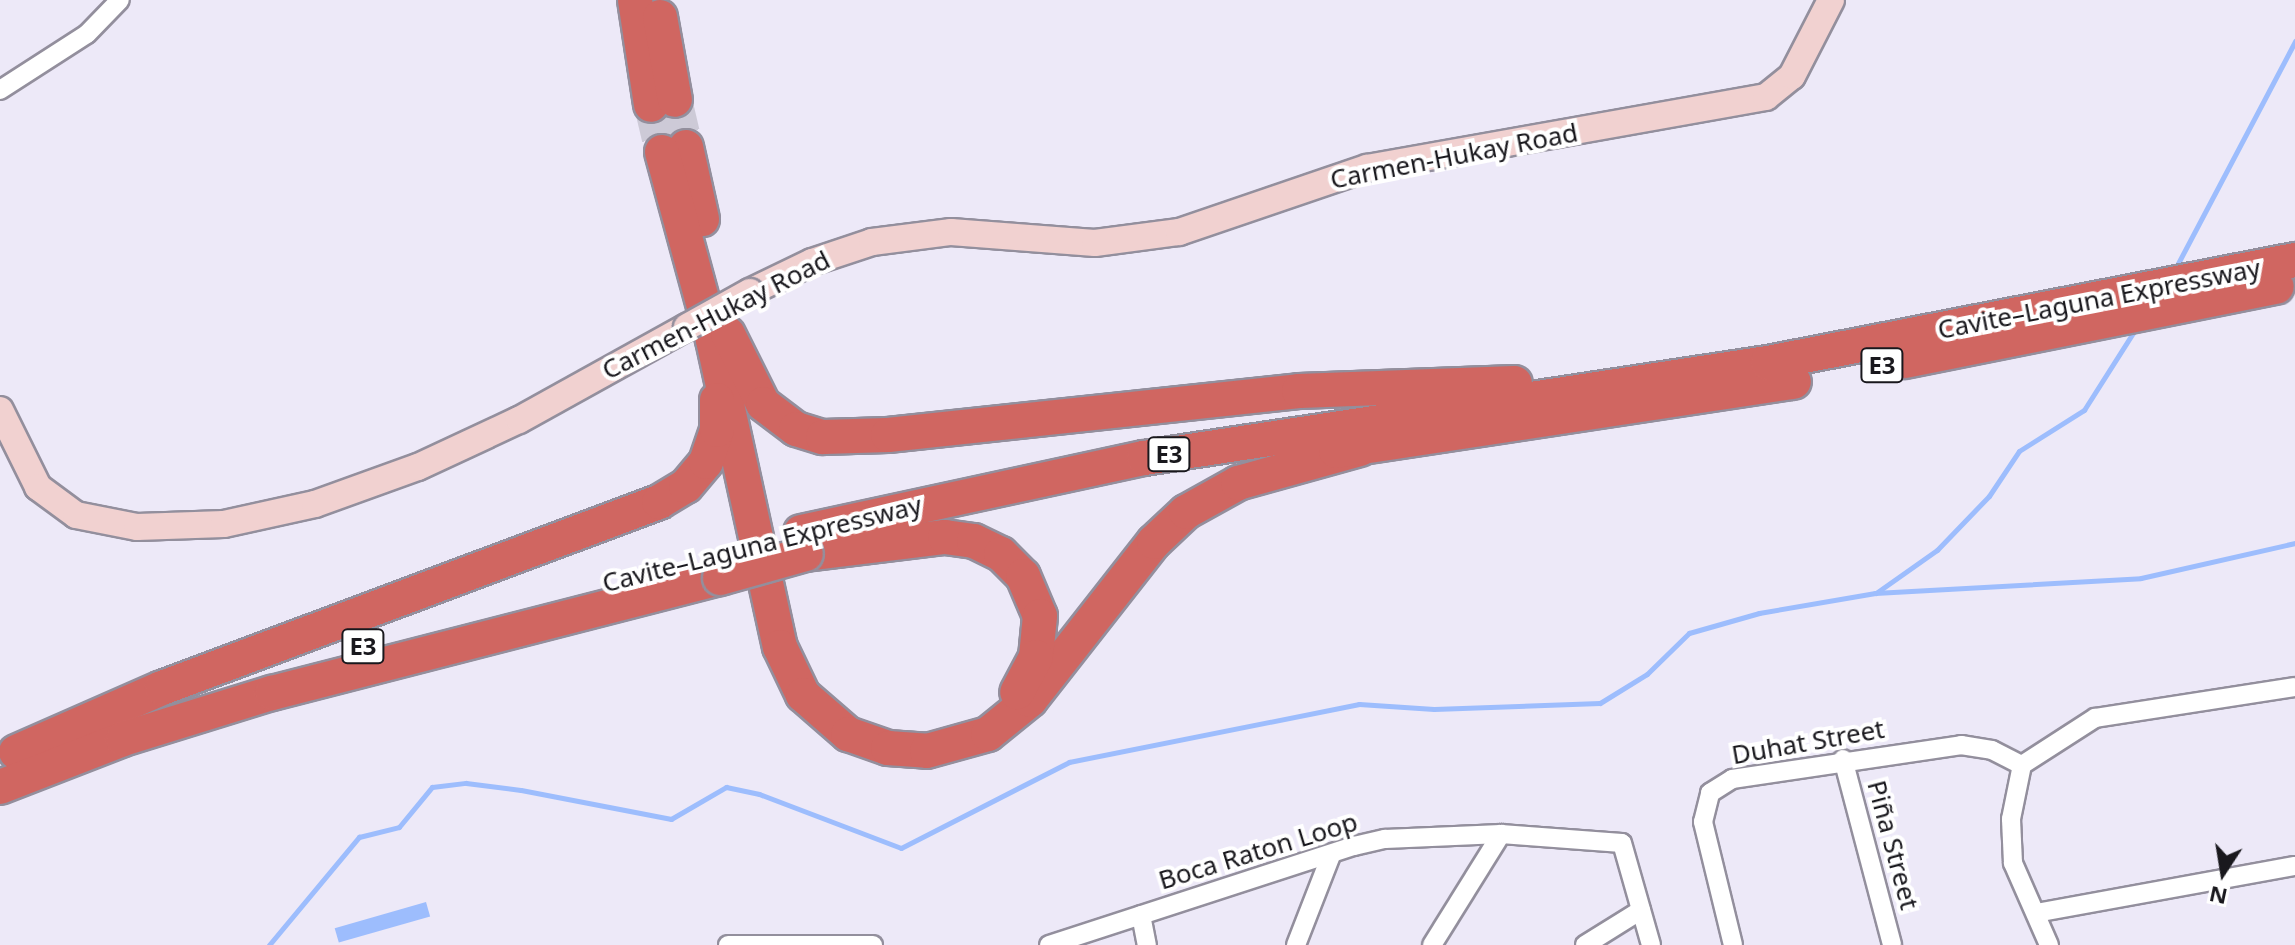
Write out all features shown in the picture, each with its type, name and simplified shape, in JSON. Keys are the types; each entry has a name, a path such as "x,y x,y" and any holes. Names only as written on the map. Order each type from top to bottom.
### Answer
{"highway":[{"path":"635,0 663,102 656,0"},
{"path":"674,150 709,334 786,664 803,695 830,722 888,748 950,749 1006,723 1030,700 1154,542 1205,499 1258,477 1372,446"},
{"name":"Cavite–Laguna Expressway","path":"0,787 123,739 259,697 717,566 1144,458 1541,399 1667,391 2096,326 2295,260"},
{"name":"E3","path":"2207,290 2295,284"},
{"name":"Cavite–Laguna Expressway","path":"1667,391 2111,296 2207,290"},
{"path":"709,334 772,413 809,434 843,438 1299,391 1667,391"},
{"path":"709,334 788,622 804,667 818,688 870,728 894,735 938,736 1000,710 1029,675 1040,636 1033,593 1012,563 988,546 945,537 804,543"},
{"path":"8,755 162,688 677,493 706,462 717,430 709,334"},
{"name":"E3","path":"1372,446 1667,391"},
{"name":"Cavite–Laguna Expressway","path":"804,543 1060,496 1372,446"},
{"name":"Cavite–Laguna Expressway","path":"8,755 203,690 717,566"}],"street":[{"path":"0,90 87,34 120,0"},
{"name":"Carmen-Hukay Road","path":"0,410 38,487 76,515 137,527 224,524 315,504 418,467 709,334 750,292 812,262 872,242 951,232 1095,243 1179,232 1367,168 1766,97 1792,76 1831,0"},
{"path":"2049,945 2013,863 2011,819 2022,765 2095,718 2295,687"},
{"name":"Duhat Street","path":"1733,945 1703,822 1710,793 1732,779 1843,759 1961,745 1992,750 2022,765"},
{"name":"Piña Street","path":"1843,759 1892,945"},
{"path":"1432,945 1501,834"},
{"name":"Boca Raton Loop","path":"1049,945 1385,839 1501,834 1622,843 1651,945"},
{"path":"1296,945 1331,855"},
{"path":"2036,913 2295,866"},
{"path":"1585,945 1641,910"},
{"path":"1141,915 1147,945"},
{"path":"728,945 873,945"}],"water":[{"path":"426,902 430,916 339,943 335,928"}],"waterway":[{"path":"2175,269 2295,41"},
{"path":"1876,593 1937,550 1989,496 2019,451 2084,410 2136,328"},
{"path":"269,945 359,837 399,827 432,787 466,783 521,790 671,819 726,787 759,794 901,848 1069,762 1359,704 1434,709 1600,703 1647,674 1689,633 1759,613 1875,593 2141,578 2295,543"}],"tunnel":[{"path":"675,100 686,147"},
{"path":"651,105 662,152"}]}
